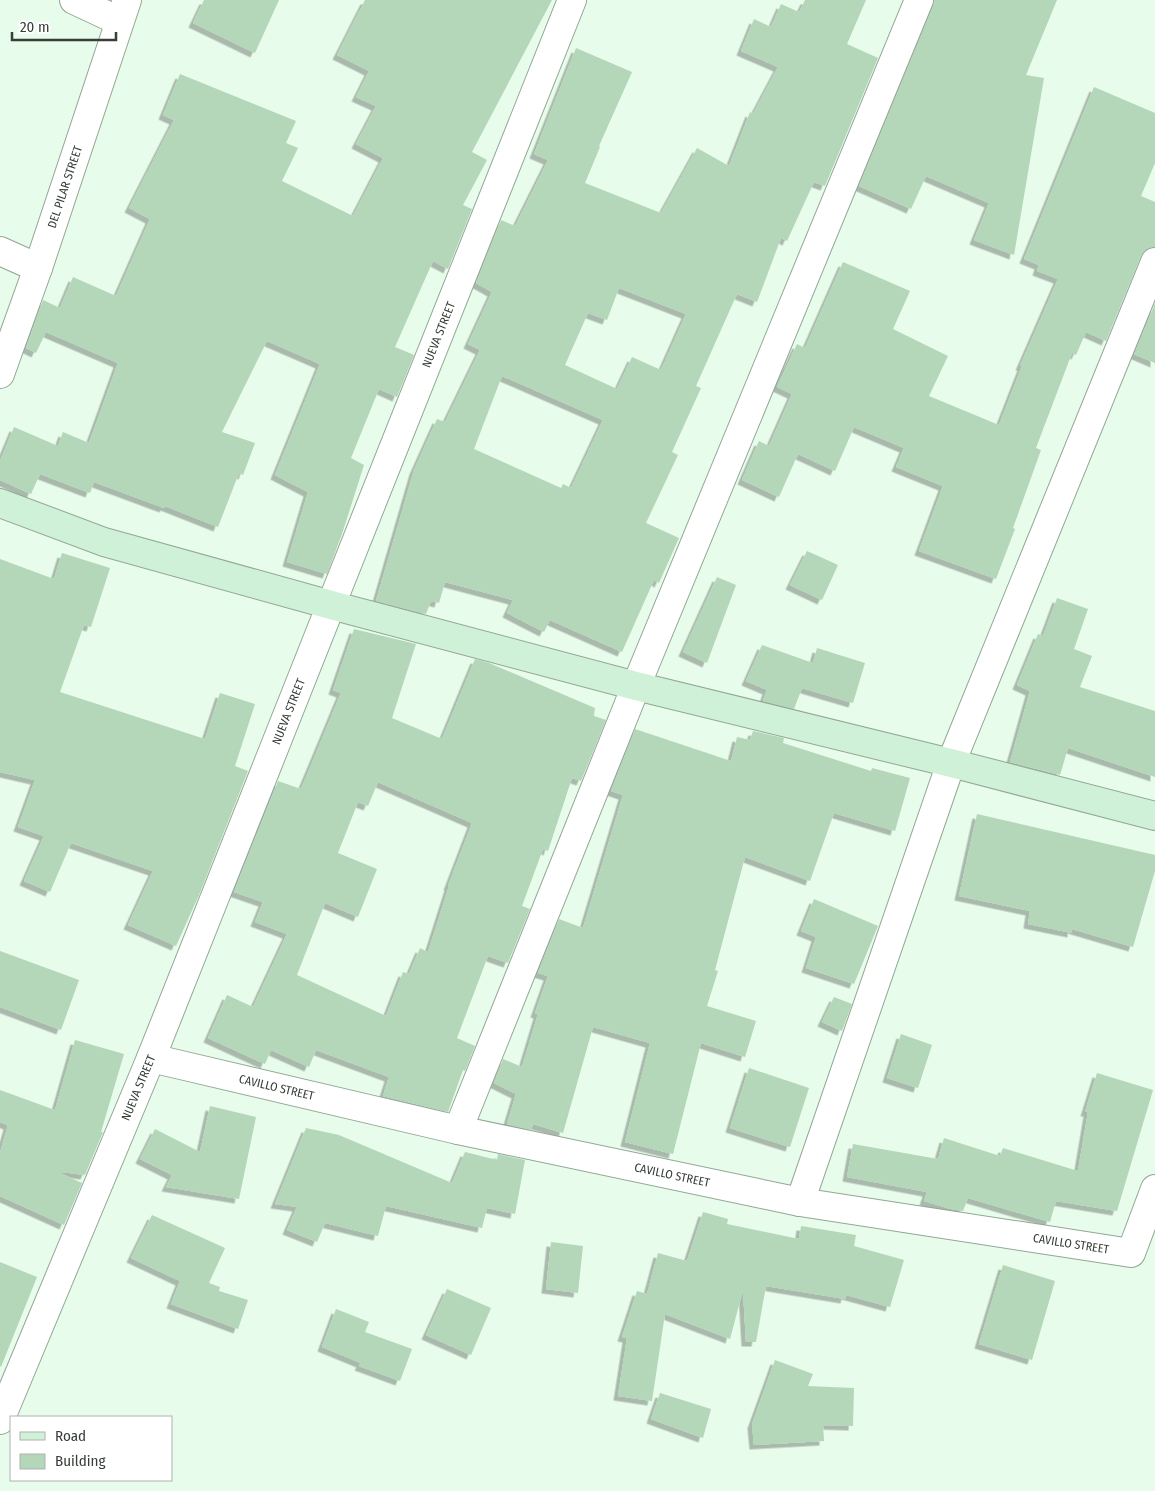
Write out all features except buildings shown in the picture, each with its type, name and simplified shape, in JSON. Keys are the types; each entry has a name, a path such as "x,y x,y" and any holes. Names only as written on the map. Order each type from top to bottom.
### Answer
{"main road":[{"path":"0,503 104,542 331,605 636,686 951,763 1155,816"}],"street":[{"path":"74,0 123,11"},
{"name":"NUEVA STREET","path":"0,1420 151,1058 572,0"},
{"path":"458,1130 636,686 919,0"},
{"name":"DEL PILAR STREET","path":"0,374 38,268 123,11"},
{"path":"0,251 38,268"},
{"path":"800,1202 951,763 1155,262"},
{"name":"CAVILLO STREET","path":"151,1058 458,1130 800,1202 1131,1253 1155,1189"}]}
